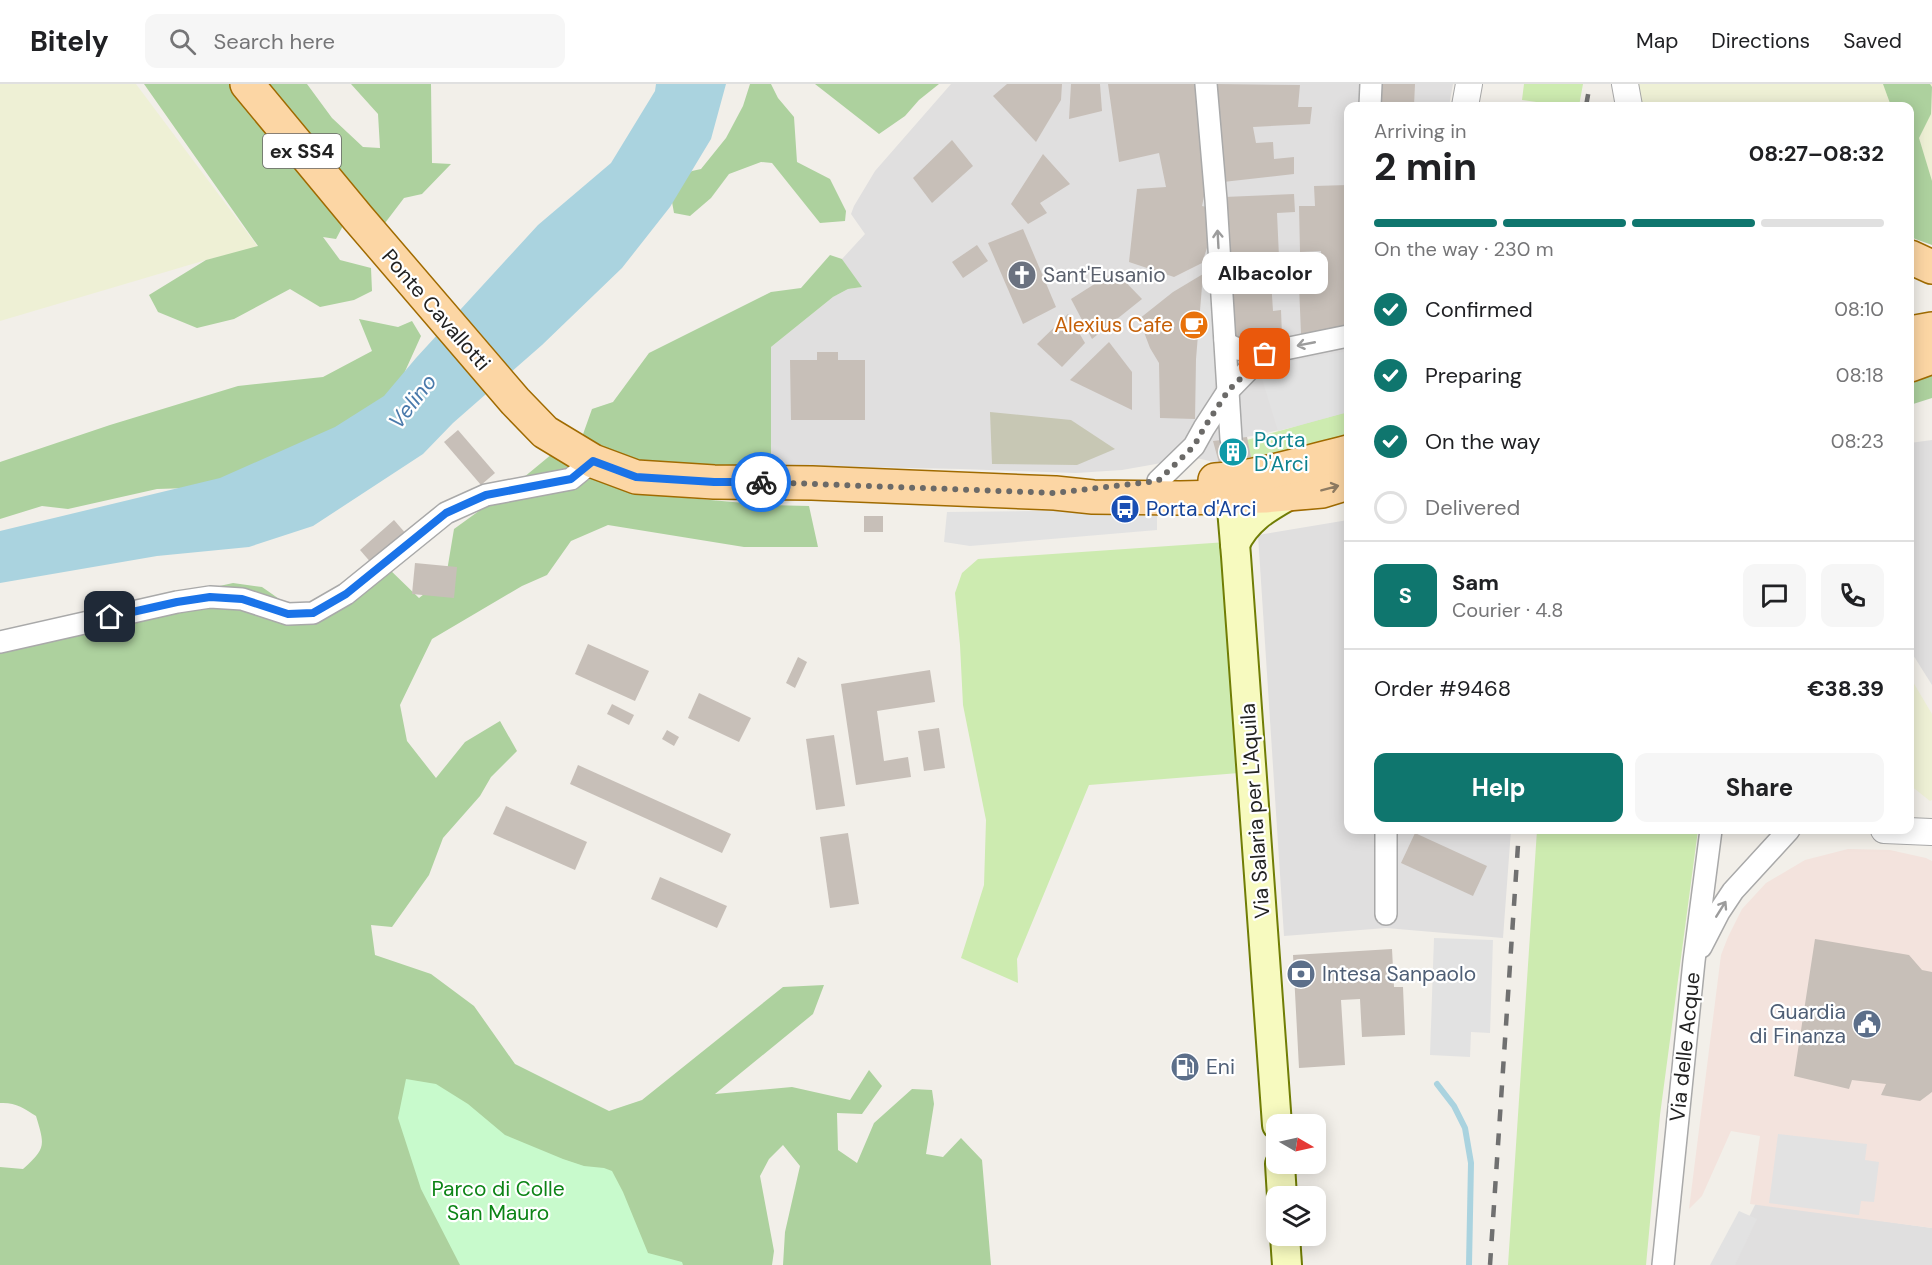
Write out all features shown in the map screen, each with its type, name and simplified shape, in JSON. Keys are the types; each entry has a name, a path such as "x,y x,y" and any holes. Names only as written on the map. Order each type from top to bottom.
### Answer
{"main road":[{"name":"Ponte Cavallotti","path":"247,84 515,401 545,432 593,461 636,477 714,482 787,482 1055,493"},
{"path":"1914,259 1932,267"},
{"path":"1914,332 1932,329"},
{"path":"1914,364 1932,357"},
{"path":"1055,493 1093,497 1224,479 1344,453"},
{"path":"1055,493 1158,481 1224,479 1293,493 1322,491 1344,484"},
{"name":"Via Salaria per L'Aquila","path":"1224,479 1235,544 1276,1114"},
{"path":"1235,544 1242,530 1257,515 1293,493"},
{"path":"1286,1246 1287,1265"}],"street":[{"path":"1206,84 1231,439"},
{"path":"1370,102 1371,84"},
{"path":"1466,102 1469,84"},
{"path":"1625,84 1628,102"},
{"path":"1225,340 1229,345 1238,349 1265,354 1344,337"},
{"path":"1158,481 1194,446 1228,391 1265,354"},
{"path":"0,642 177,602 210,597 242,599 288,614 313,613 346,594 446,513 486,495 571,479 593,461"},
{"path":"1914,821 1931,833"},
{"path":"1914,832 1931,833"},
{"path":"1386,834 1386,914"},
{"name":"Via delle Acque","path":"1663,1265 1694,961 1710,834"},
{"path":"1694,961 1719,912 1733,891 1785,834"}],"shaded area":[{"path":"0,84 136,84 258,247 206,260 0,321"},
{"path":"951,84 1453,84 1450,102 1344,102 1344,416 1247,437 1251,457 1219,463 1187,456 1122,470 1076,473 771,465 771,347 833,297 848,289 861,287 842,259 865,234 851,214 875,171"},
{"path":"1635,84 1932,84 1932,227 1914,128 1914,102 1637,102"},
{"path":"1203,274 1215,275 1215,383 1206,410 1195,419 1196,359"},
{"path":"1344,352 1344,413 1278,431 1260,372 1288,362"},
{"path":"990,412 1071,420 1115,449 1077,465 992,464"},
{"path":"1932,440 1932,685 1914,656 1914,442"},
{"path":"1113,510 1114,515 1157,514 1157,530 970,546 944,542 947,512"},
{"path":"1344,521 1344,834 1511,834 1503,938 1386,928 1284,936 1258,535"},
{"path":"1914,684 1932,714 1932,800 1930,801 1914,788"},
{"path":"1848,849 1890,850 1932,861 1932,1228 1750,1204 1760,1136 1731,1131 1702,1196 1689,1209 1721,955 1728,937 1742,909 1766,883 1805,860"},
{"path":"1434,938 1493,940 1490,1033 1471,1032 1470,1057 1430,1055"},
{"path":"1778,1134 1867,1144 1865,1160 1879,1162 1874,1202 1861,1201 1859,1215 1769,1203"},
{"path":"1756,1203 1932,1228 1932,1265 1725,1265"},
{"path":"1739,1211 1757,1219 1735,1265 1710,1265"}],"green space":[{"path":"144,84 235,84 346,220 336,239 323,237 340,260 371,268 372,291 354,300 320,307 290,289 234,319 197,328 158,312 149,295 206,260 258,246"},
{"path":"257,84 307,84 332,118 363,147 380,148 378,114 351,84 431,84 432,163 451,164 422,194 404,198 385,223 354,201"},
{"path":"750,84 771,84 778,98 794,117 797,162 830,179 846,211 845,221 820,223 772,163 761,162 729,174 711,198 690,216 674,213 669,185 692,171 701,169 726,138 743,106"},
{"path":"815,84 939,84 919,100 905,116 879,134"},
{"path":"1524,84 1583,84 1580,102 1522,100"},
{"path":"1883,84 1930,84 1932,87 1931,114 1919,138 1932,181 1932,245 1914,238 1914,102 1890,102"},
{"path":"830,255 842,259 862,287 848,289 833,297 771,347 771,465 652,465 654,495 768,505 809,506 818,547 744,547 608,525 571,541 547,575 522,586 432,639 400,705 407,741 436,778 465,742 500,721 517,751 491,777 480,796 443,838 429,875 392,927 371,925 375,955 431,974 474,1006 515,1064 609,1111 642,1100 783,987 824,985 813,1014 715,1094 792,1087 850,1100 869,1070 882,1086 862,1114 837,1113 838,1150 857,1163 874,1123 912,1089 932,1090 934,1104 926,1154 943,1157 961,1138 982,1160 991,1265 783,1265 785,1232 800,1166 783,1145 769,1159 760,1176 774,1251 772,1265 0,1265 0,1167 23,1169 40,1151 42,1140 36,1116 15,1105 0,1103 0,635 233,583 262,587 295,610 387,567 419,598 446,577 454,529 512,487 552,454 582,437 592,409 613,402 649,353 771,292 801,288"},
{"path":"359,319 398,327 412,321 421,336 402,378 320,466 189,488 157,489 68,509 42,506 0,519 0,462 238,386 323,377 372,351"},
{"path":"1932,373 1932,398 1914,404 1914,380"},
{"path":"1344,413 1344,448 1268,463 1251,457 1247,440"},
{"path":"1227,542 1239,773 1089,785 1017,959 1018,983 961,958 984,885 986,820 963,705 955,593 962,573 978,559"},
{"path":"1537,834 1697,834 1660,1115 1646,1265 1508,1265"},
{"name":"Parco di Colle San Mauro","path":"406,1079 436,1084 468,1104 505,1135 563,1159 584,1166 612,1171 648,1253 682,1262 683,1265 460,1265 421,1189 398,1118"}],"water":[{"name":"Velino","path":"656,84 726,84 711,139 670,207 622,268 542,345 453,423 423,454 313,526 249,547 157,556 0,583 0,531 220,478 335,427 384,396 538,225 611,163 655,91"}],"building":[{"path":"1007,84 1062,84 1061,100 1036,142 993,96"},
{"path":"1071,84 1100,84 1102,111 1069,119"},
{"path":"1108,84 1199,84 1206,187 1202,206 1207,207 1209,242 1202,263 1174,277 1129,262 1137,189 1166,187 1159,153 1119,162"},
{"path":"1217,84 1300,85 1298,107 1312,107 1310,124 1253,127 1256,143 1273,142 1274,159 1294,157 1294,174 1223,182"},
{"path":"1381,84 1415,84 1414,102 1380,102"},
{"path":"952,140 973,166 932,203 913,178"},
{"path":"1043,154 1070,184 1040,203 1047,213 1028,224 1011,204"},
{"path":"1344,185 1344,333 1301,334 1299,285 1322,284 1321,251 1300,252 1299,206 1315,206 1314,186"},
{"path":"1294,194 1295,212 1277,213 1280,279 1271,280 1273,311 1281,310 1282,336 1230,338 1224,197"},
{"name":"Sant'Eusanio","path":"1023,229 1056,307 1023,324 988,243"},
{"path":"977,245 988,261 963,278 952,262"},
{"path":"1115,271 1142,299 1092,339 1071,299"},
{"path":"1203,274 1196,359 1195,419 1160,418 1159,363 1150,348 1139,319 1173,292"},
{"path":"1068,314 1085,343 1062,367 1037,344"},
{"path":"1109,342 1132,372 1132,410 1070,380"},
{"path":"817,352 838,352 838,360 865,360 865,420 791,420 790,360 817,360"},
{"path":"458,430 495,473 481,485 444,442"},
{"name":"Porta D'Arci","path":"1247,437 1251,457 1219,463 1213,441"},
{"path":"864,516 883,516 883,532 864,532"},
{"path":"394,520 407,535 373,565 360,550"},
{"path":"415,563 457,567 454,598 412,594"},
{"path":"588,644 649,671 635,701 575,674"},
{"path":"798,657 807,662 795,688 786,683"},
{"path":"930,670 935,702 877,711 884,761 908,757 911,777 856,785 841,684"},
{"path":"699,693 751,718 739,742 688,718"},
{"path":"612,704 634,715 629,725 607,714"},
{"path":"939,728 945,768 924,771 918,731"},
{"path":"667,730 679,737 674,746 662,739"},
{"path":"834,735 845,806 816,810 806,739"},
{"path":"578,765 731,834 722,853 570,784"},
{"path":"506,806 587,842 575,870 493,834"},
{"path":"848,833 859,904 830,908 820,837"},
{"path":"1415,834 1417,834 1487,866 1473,896 1401,863"},
{"path":"660,877 727,906 717,928 651,899"},
{"name":"Guardia di Finanza","path":"1815,939 1909,955 1922,970 1932,972 1932,1092 1920,1101 1881,1095 1886,1084 1852,1080 1849,1089 1794,1076"},
{"path":"1392,949 1394,987 1403,987 1405,1035 1362,1037 1360,999 1341,1000 1345,1065 1299,1068 1293,955"}],"waterway":[{"path":"1437,1084 1454,1106 1465,1128 1471,1163 1469,1265"}],"tunnel":[{"path":"1231,439 1231,460"}],"railway":[{"path":"1587,102 1590,84"},
{"path":"1490,1265 1519,834"}],"way so far":[{"path":"761,482 1055,493 1158,481 1194,446 1228,391 1265,354"}],"place":[{"name":"Sant'Eusanio","path":"1022,275"},
{"name":"Alexius Cafe","path":"1194,325"},
{"name":"Albacolor","path":"1265,354"},
{"name":"Porta D'Arci","path":"1233,452"},
{"name":"Porta d'Arci","path":"1125,509"},
{"name":"Intesa Sanpaolo","path":"1301,974"},
{"name":"Guardia di Finanza","path":"1867,1024"},
{"name":"Eni","path":"1185,1067"}],"route":[{"path":"110,617 210,597 242,599 288,614 313,613 346,594 446,513 486,495 571,479 593,461 636,477 714,482 761,482"}]}
